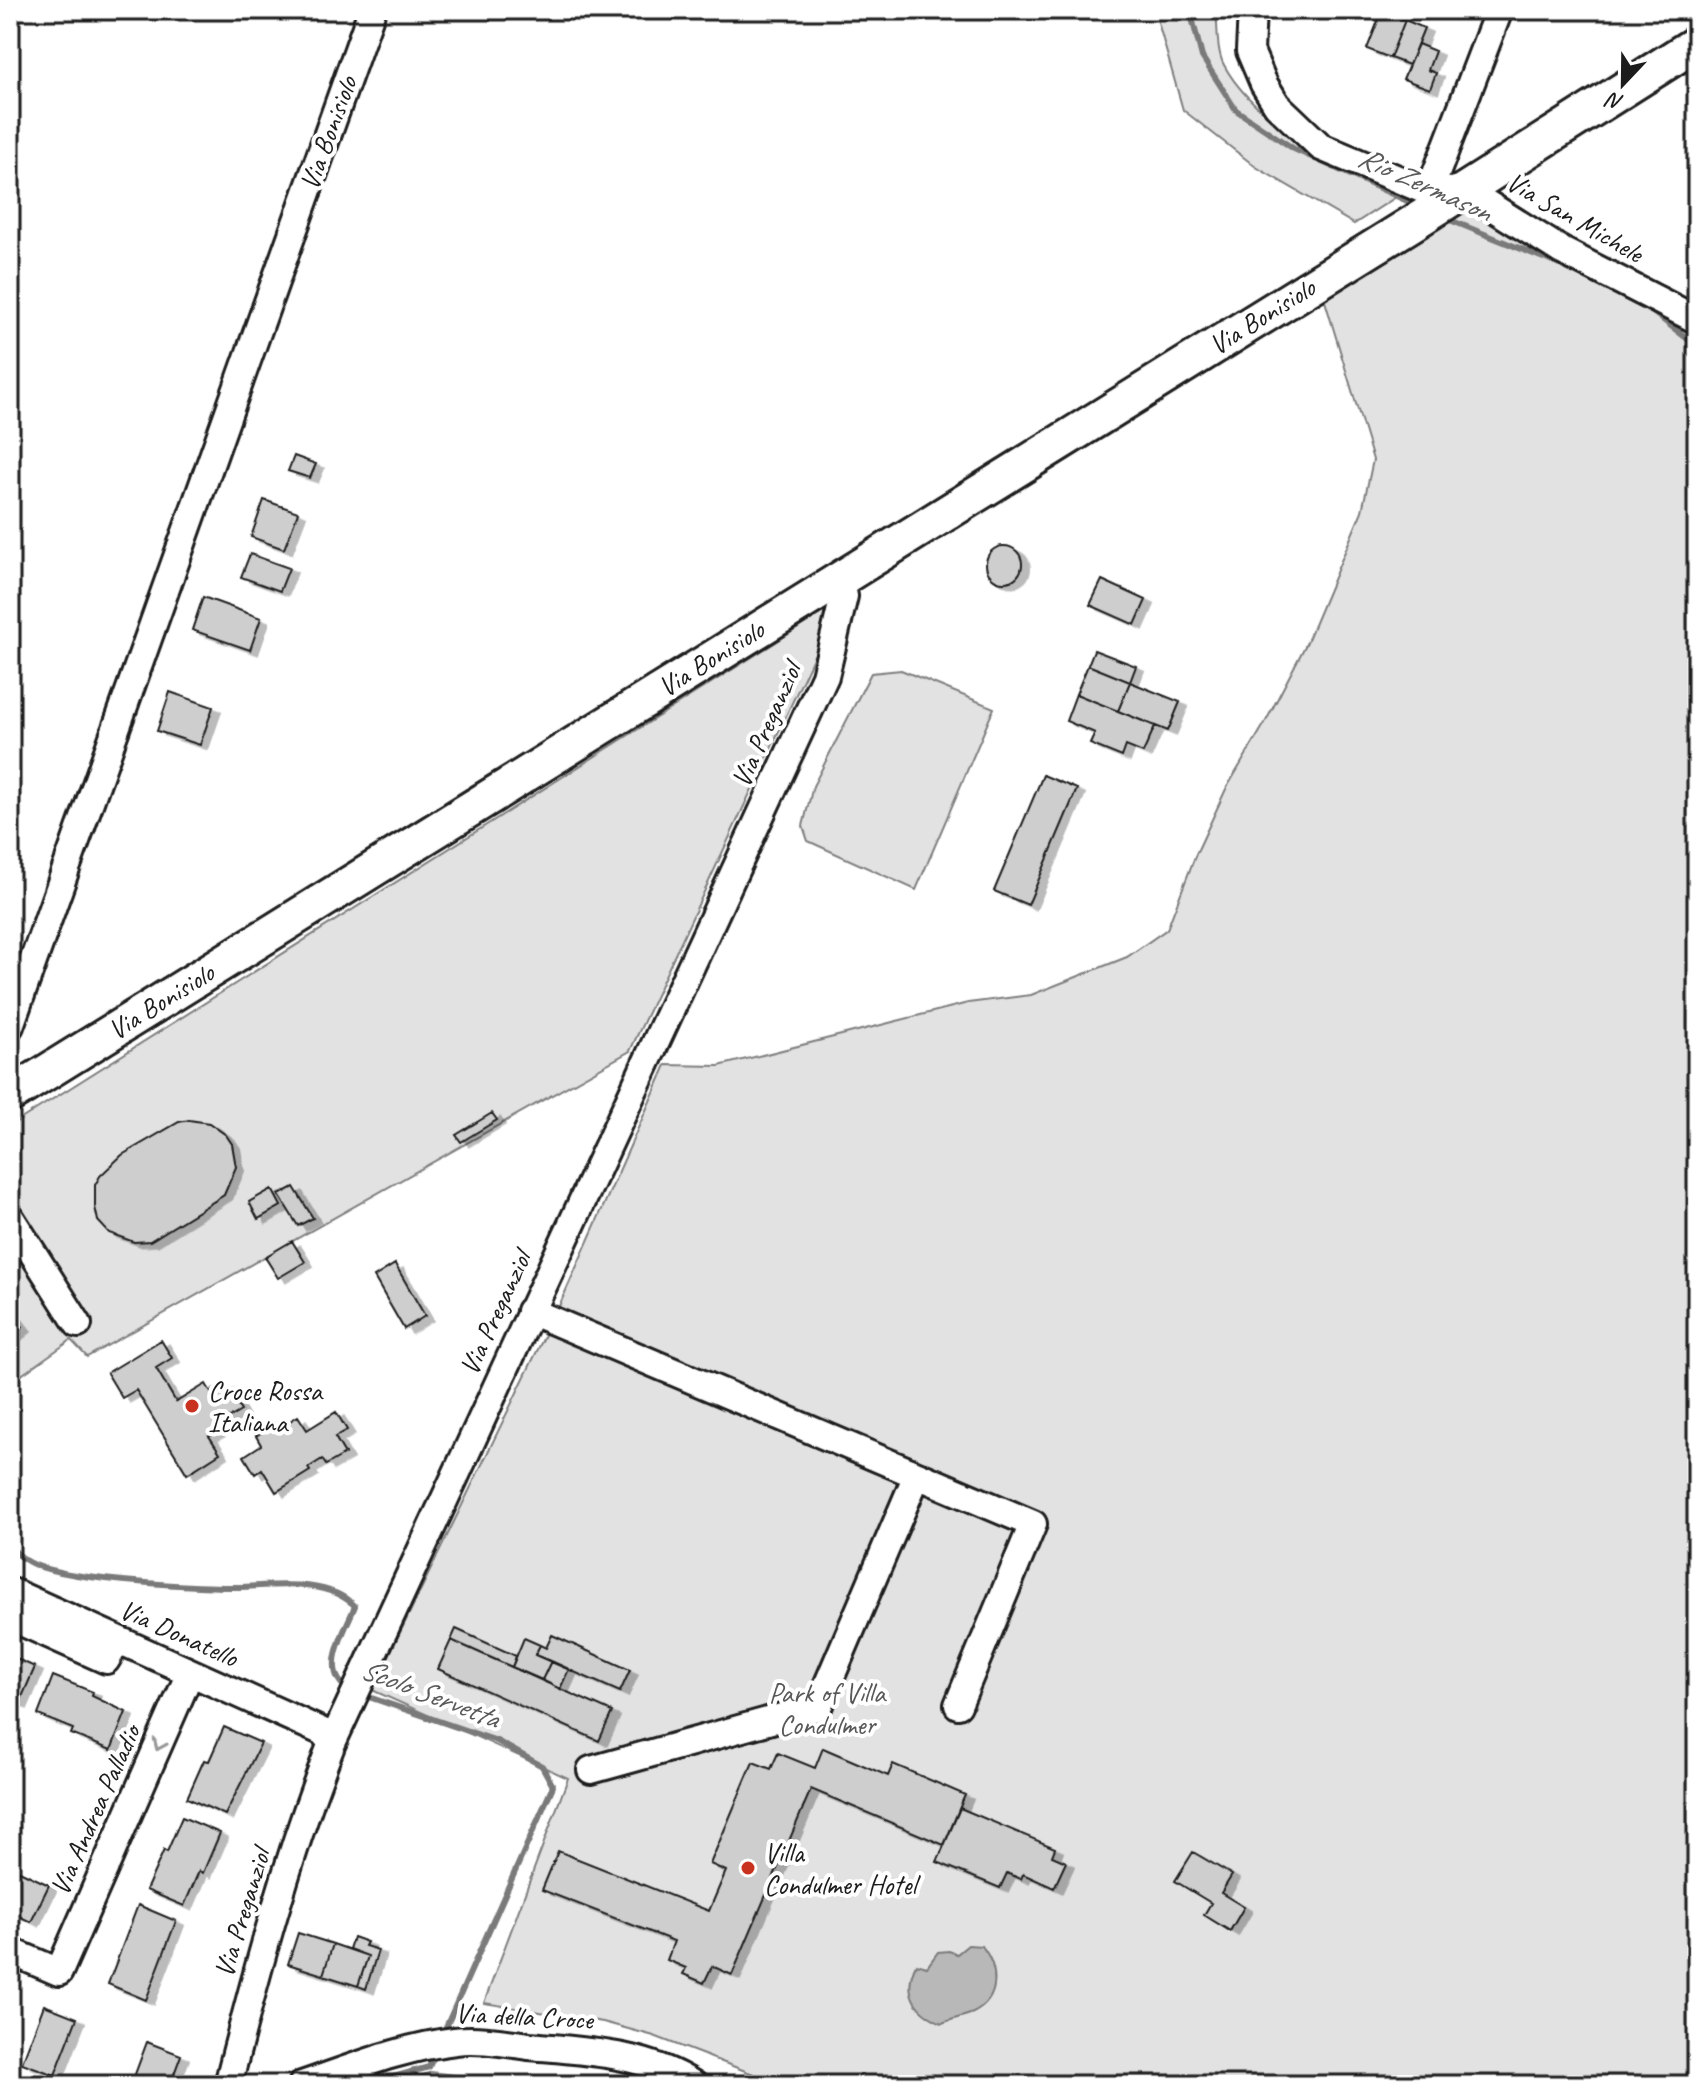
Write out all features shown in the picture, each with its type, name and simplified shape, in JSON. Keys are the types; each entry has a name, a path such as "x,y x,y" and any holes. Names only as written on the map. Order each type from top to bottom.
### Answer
{"main road":[{"name":"Via Bonisiolo","path":"10,1095 1413,223 1697,43"}],"street":[{"name":"Via Bonisiolo","path":"10,1026 372,10"},
{"path":"1252,10 1250,51 1264,84 1277,105 1321,147 1429,192 1465,190"},
{"path":"1429,192 1499,10"},
{"name":"Via San Michele","path":"1465,190 1562,251 1697,320"},
{"name":"Via Preganziol","path":"228,2085 264,1942 331,1735 355,1691 825,676 844,596 834,581"},
{"path":"10,1217 78,1324"},
{"path":"530,1311 1033,1524 958,1705"},
{"path":"591,1770 818,1707 917,1475"},
{"name":"Via Donatello","path":"10,1591 331,1735"},
{"path":"10,1617 106,1660 118,1640"},
{"name":"Via Andrea Palladio","path":"10,1951 59,1972 190,1673"},
{"name":"Via della Croce","path":"302,2085 413,2049 459,2040 609,2054 656,2066 694,2085"}],"green space":[{"path":"1157,10 1216,10 1221,59 1238,86 1257,106 1302,140 1399,195 1354,224 1256,167 1183,110"},
{"name":"Park of Villa Condulmer","path":"1462,205 1523,241 1697,325 1697,2062 1687,2085 771,2085 761,2077 654,2036 603,2022 484,2003 568,1778 372,1690 560,1304 666,1065 719,1066 968,1003 1031,995 1127,957 1167,929 1196,854 1226,789 1306,644 1362,511 1373,460 1322,291"},
{"path":"825,611 819,645 630,1051 87,1357 71,1340 10,1383 10,1126"},
{"path":"901,670 994,708 916,890 808,841 803,826 813,786 871,673"},
{"path":"431,2072 527,2085 400,2085"}],"shaded area":[{"path":"968,1945 982,1946 988,1955 994,1973 993,1991 989,2000 973,2013 942,2023 918,2007 911,1992 912,1974 916,1964 927,1967 938,1952 957,1954"}],"building":[{"path":"1382,11 1405,20 1390,58 1367,49"},
{"path":"1405,20 1424,28 1409,65 1390,58"},
{"path":"1418,44 1435,51 1428,70 1436,73 1430,89 1403,79"},
{"path":"294,456 316,464 310,478 288,471"},
{"path":"264,500 298,512 284,549 251,537"},
{"path":"1004,546 1017,551 1022,564 1017,577 1004,582 991,577 986,564 991,551"},
{"path":"250,554 289,568 280,591 241,577"},
{"path":"1102,580 1146,600 1135,625 1090,605"},
{"path":"203,597 261,618 250,650 192,630"},
{"path":"1094,650 1136,666 1130,682 1088,665"},
{"path":"1088,665 1130,682 1118,711 1076,694"},
{"path":"1130,682 1180,702 1168,731 1118,711"},
{"path":"170,692 213,707 200,745 157,731"},
{"path":"1076,694 1155,726 1143,753 1126,746 1122,757 1090,744 1095,733 1066,721"},
{"path":"1043,775 1077,789 1028,905 994,891"},
{"path":"492,1113 497,1120 461,1142 456,1135"},
{"path":"179,1122 209,1123 226,1135 232,1144 236,1167 224,1195 150,1241 134,1242 109,1233 98,1221 95,1207 95,1185 100,1176 122,1155"},
{"path":"294,1187 313,1218 298,1226 279,1195"},
{"path":"272,1189 281,1206 258,1219 249,1202"},
{"path":"292,1241 305,1262 278,1278 265,1257"},
{"path":"395,1264 425,1316 404,1329 374,1277"},
{"path":"10,1310 23,1327 10,1338"},
{"name":"Croce Rossa Italiana","path":"161,1340 172,1358 156,1368 176,1402 206,1384 212,1394 225,1385 241,1411 217,1425 220,1430 209,1436 220,1453 187,1474 136,1390 122,1398 107,1373"},
{"path":"336,1412 347,1430 335,1437 345,1454 326,1465 322,1459 308,1468 310,1471 276,1492 262,1469 255,1474 244,1456 261,1445 256,1436 277,1423 280,1427 298,1416 307,1430"},
{"path":"456,1629 516,1656 512,1667 451,1640"},
{"path":"552,1635 630,1670 620,1692 535,1655 540,1645 546,1648"},
{"path":"524,1638 540,1645 535,1655 551,1661 542,1680 512,1667"},
{"path":"451,1640 612,1712 599,1741 438,1669"},
{"path":"10,1656 35,1667 19,1704 10,1701"},
{"path":"551,1661 569,1669 560,1689 542,1680"},
{"path":"53,1676 93,1692 92,1696 126,1712 111,1750 71,1734 73,1729 38,1715"},
{"path":"224,1727 261,1743 225,1815 187,1798 204,1760 209,1761"},
{"name":"Villa Condulmer Hotel","path":"823,1748 888,1776 893,1764 965,1795 944,1845 811,1789 732,1975 712,1966 704,1983 683,1974 686,1968 667,1960 674,1941 542,1890 558,1851 709,1911 726,1871 710,1864 753,1762 771,1769 778,1753 815,1768"},
{"path":"960,1808 1055,1848 1052,1856 1066,1862 1054,1888 1023,1874 1021,1879 1007,1873 1000,1888 937,1862"},
{"path":"182,1817 220,1833 203,1873 199,1871 184,1906 146,1890"},
{"path":"1193,1852 1232,1875 1221,1893 1244,1907 1230,1931 1204,1915 1211,1903 1175,1881"},
{"path":"11,1867 49,1885 31,1922 10,1912"},
{"path":"138,1905 176,1921 146,2000 108,1984"},
{"path":"298,1933 333,1944 323,1975 288,1964"},
{"path":"353,1937 367,1942 365,1946 378,1950 366,1989 358,1986 368,1956 349,1949"},
{"path":"333,1944 368,1956 358,1986 323,1975"},
{"path":"44,2005 77,2018 55,2075 22,2063"},
{"path":"147,2042 181,2055 170,2085 131,2085"},
{"path":"17,2074 47,2085 13,2085"}],"waterway":[{"name":"Rio Zermason","path":"1190,10 1202,57 1236,110 1294,149 1416,205"},
{"name":"Rio Zermason","path":"1445,218 1568,268"},
{"name":"Rio Zermason","path":"1649,309 1697,346"},
{"name":"Scolo Servetta","path":"10,1546 26,1560 44,1568 94,1578 206,1586 293,1585 327,1590 342,1596 355,1606 335,1663 341,1683 350,1690"},
{"name":"Scolo Servetta","path":"360,1694 497,1741 542,1766 553,1786 442,2036"},
{"name":"Scolo Servetta","path":"365,2085 429,2067 436,2050"}],"place":[{"name":"Croce Rossa Italiana","path":"192,1406"},
{"name":"Villa Condulmer Hotel","path":"748,1868"}]}
